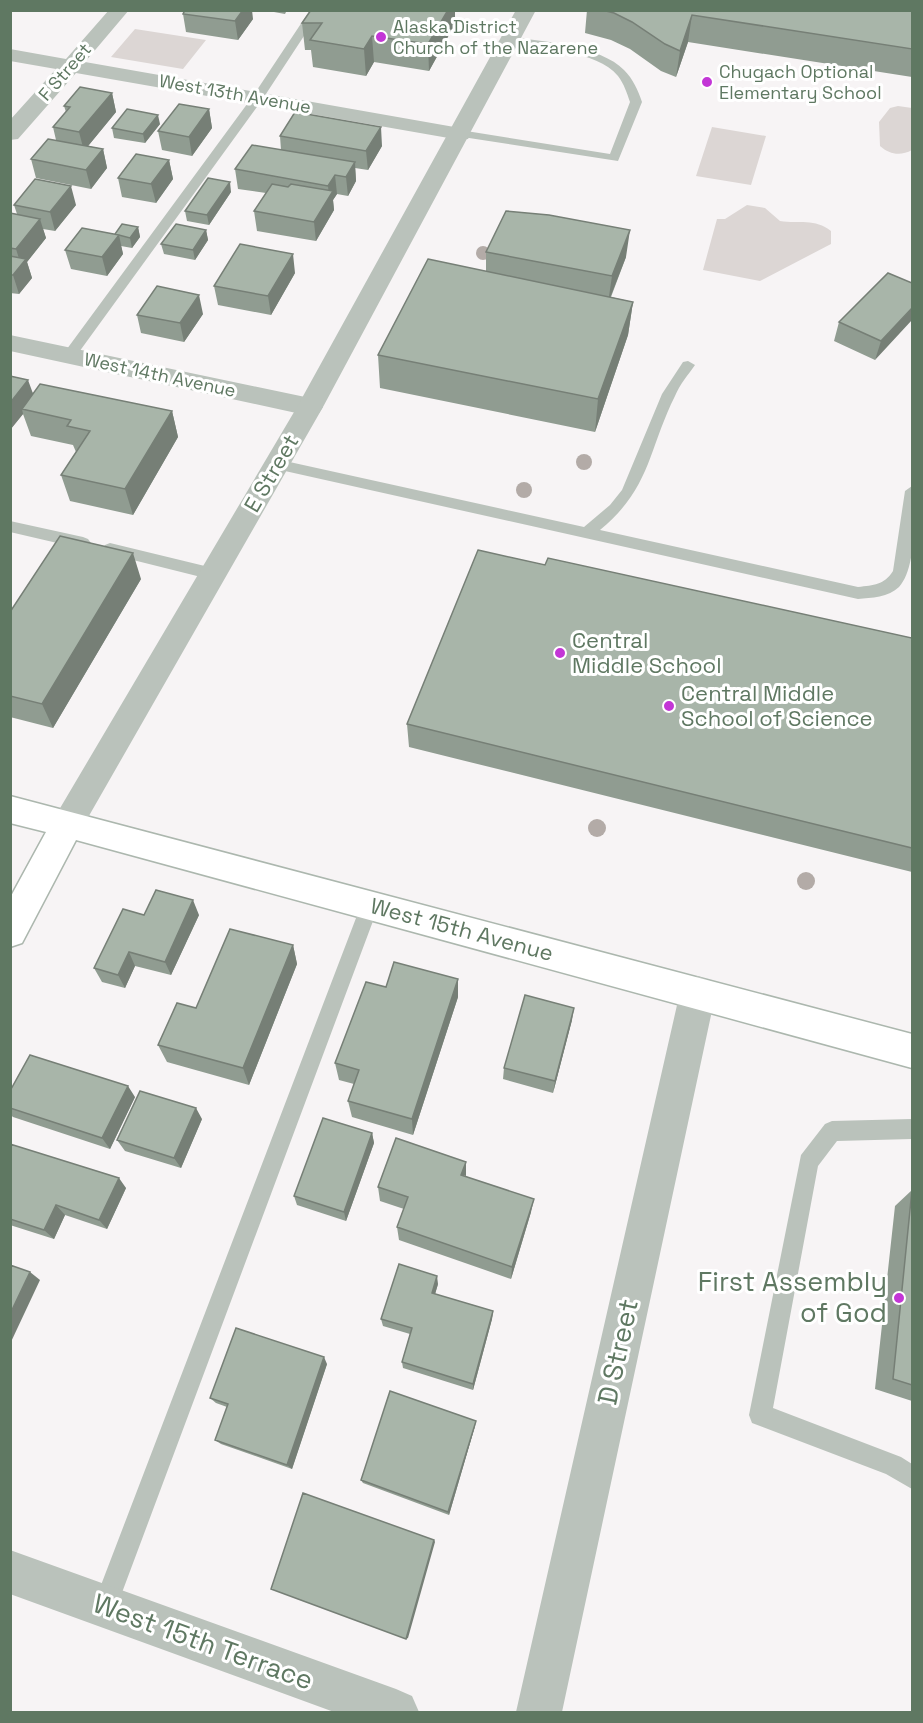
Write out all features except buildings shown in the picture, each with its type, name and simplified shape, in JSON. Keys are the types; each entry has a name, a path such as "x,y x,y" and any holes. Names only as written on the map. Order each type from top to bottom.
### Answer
{"main road":[{"name":"West 15th Avenue","path":"10,810 912,1051"},
{"name":"E Street","path":"10,932 67,825"}],"street":[{"name":"F Street","path":"10,134 120,10"},
{"name":"E Street","path":"67,825 310,407 526,10"},
{"name":"West 13th Avenue","path":"10,55 460,134"},
{"name":"West 14th Avenue","path":"10,343 310,407"},
{"name":"D Street","path":"539,1713 698,992"},
{"name":"West 15th Terrace","path":"10,1572 396,1713"}],"lane":[{"path":"69,356 258,98 316,10"},
{"path":"460,134 614,158 636,102 629,82 614,66 583,54 510,40"},
{"path":"587,533 615,509 629,491 668,392 688,365"},
{"path":"276,464 858,593 877,591 892,585 901,572 912,491"},
{"path":"10,526 213,573"},
{"path":"105,1606 370,905"},
{"path":"912,1129 832,1131 808,1162 760,1415 893,1465 912,1477"}],"shaded area":[{"path":"135,29 206,40 183,69 111,57"},
{"path":"898,106 912,108 912,150 900,154 892,153 880,146 879,122 890,108"},
{"path":"712,127 766,136 751,185 696,176"},
{"path":"747,205 765,208 780,221 819,224 831,231 831,244 760,281 703,270 717,219 725,219"}],"place":[{"name":"Alaska District Church of the Nazarene","path":"381,37"},
{"name":"Chugach Optional Elementary School","path":"707,82"},
{"name":"Central Middle School","path":"560,653"},
{"name":"Central Middle School of Science","path":"669,706"},
{"name":"First Assembly of God","path":"899,1298"}]}
